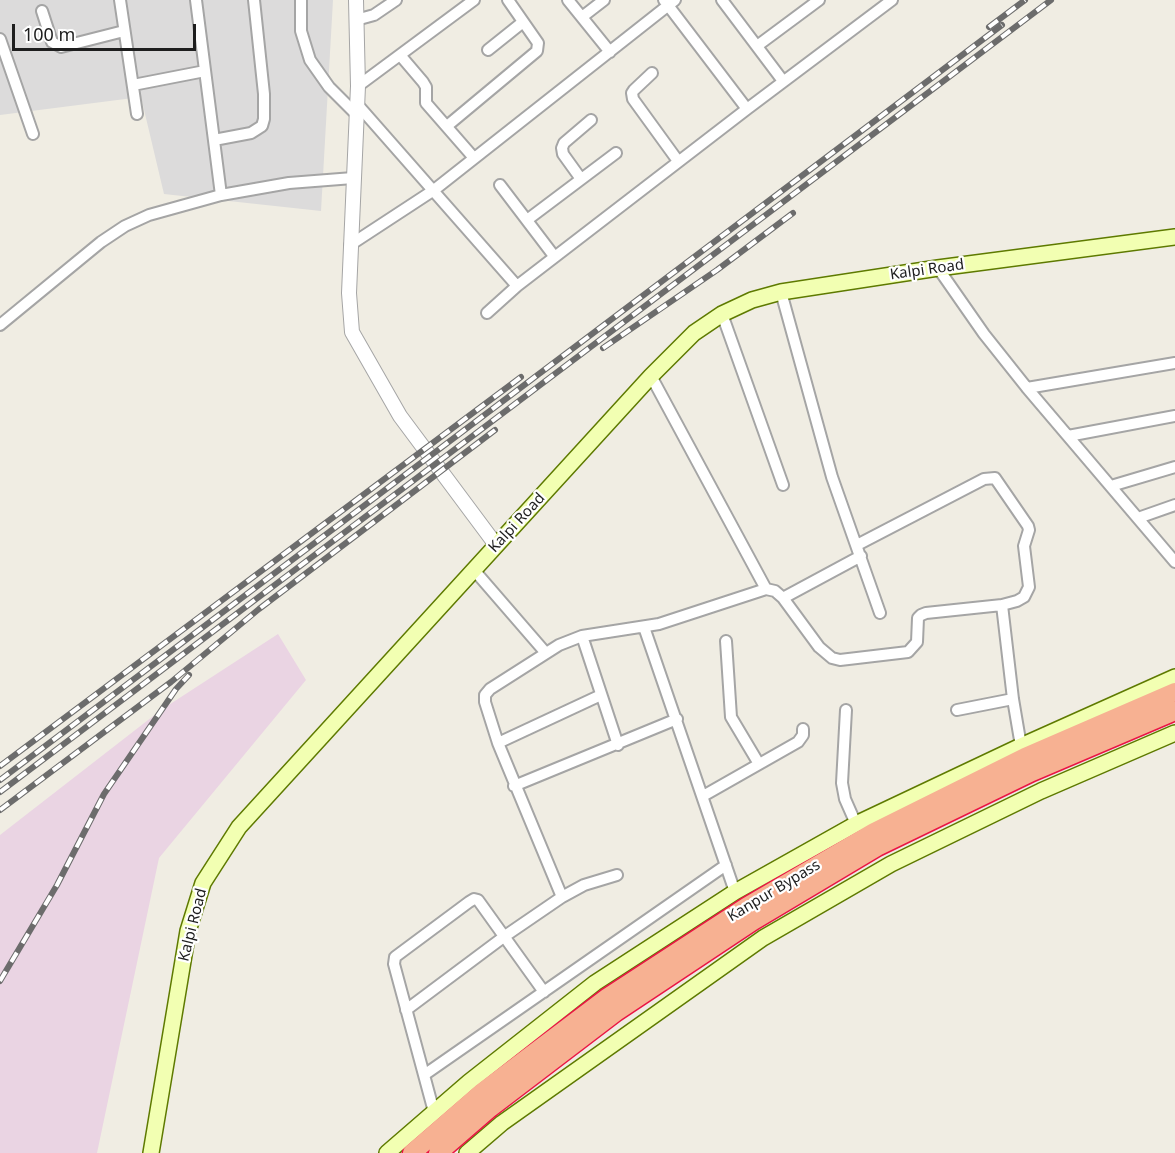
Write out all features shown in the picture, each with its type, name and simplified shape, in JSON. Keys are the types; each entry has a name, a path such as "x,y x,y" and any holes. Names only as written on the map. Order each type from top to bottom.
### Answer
{"highway":[{"name":"Kanpur Bypass","path":"412,1153 481,1093 608,997 746,907 874,832 1173,683"},
{"name":"Kanpur Bypass","path":"438,1153 490,1108 616,1012 753,921 877,847 1032,772 1175,711"}],"main road":[{"name":"Kalpi Road","path":"151,1153 189,931 203,883 239,827 651,376 694,333 722,314 752,300 781,292 938,268 1175,237"},
{"path":"387,1153 469,1082 594,983 735,892 856,824 1021,746 1173,683"},
{"path":"467,1153 502,1124 763,938 891,864 1041,791 1175,733"}],"street":[{"path":"120,0 137,114"},
{"path":"196,0 221,195"},
{"path":"214,140 251,133 262,126 264,94 254,0"},
{"path":"301,0 301,32 310,60 329,87 356,109 434,190 517,286"},
{"path":"356,0 358,86 352,178 349,293 352,332 400,416 496,545"},
{"path":"356,20 374,15 396,0"},
{"path":"447,126 537,51 538,44 508,0"},
{"path":"568,0 610,52"},
{"path":"582,17 604,0"},
{"path":"722,0 783,81"},
{"path":"757,46 819,0"},
{"path":"487,313 554,256 892,0"},
{"path":"358,86 467,2"},
{"path":"350,245 434,190 610,52 669,2 747,109"},
{"path":"42,11 52,42 61,47 124,31"},
{"path":"488,50 523,22"},
{"path":"0,39 33,135"},
{"path":"400,55 426,87 426,103 474,158"},
{"path":"132,85 205,71"},
{"path":"652,73 634,90 633,99 678,161"},
{"path":"581,179 563,154 562,148 564,142 591,120"},
{"path":"527,220 616,153"},
{"path":"0,325 101,242 125,226 149,215 221,195 289,183 352,178"},
{"path":"500,185 554,256"},
{"path":"938,268 984,334 1027,388 1175,562"},
{"path":"781,292 832,477 880,613"},
{"path":"722,314 783,485"},
{"path":"1027,388 1175,363"},
{"path":"651,376 766,589"},
{"path":"1068,436 1175,416"},
{"path":"1111,486 1175,467"},
{"path":"561,897 514,786 498,743 485,702 485,695 545,652 582,636 644,627 673,620 766,589 775,591 783,598 819,648 832,658 840,660 912,650 917,642 918,618 926,613 1002,605 1017,601 1028,593 1024,546 1029,530 1025,520 995,478 984,479 857,545"},
{"path":"1138,518 1175,505"},
{"path":"783,598 861,556"},
{"path":"474,570 545,652"},
{"path":"1002,605 1021,746"},
{"path":"644,627 735,892"},
{"path":"582,636 618,745"},
{"path":"726,641 730,717 759,764"},
{"path":"498,743 601,695"},
{"path":"957,711 1013,699"},
{"path":"846,710 843,791 856,824"},
{"path":"514,786 677,719"},
{"path":"703,796 798,742 803,735 803,729"},
{"path":"424,1075 726,865"},
{"path":"406,1010 561,897 584,885 616,875"},
{"path":"434,1112 394,963 395,957 474,899 483,904 544,992"}],"shaded area":[{"path":"0,0 333,0 321,211 164,194 141,97 0,115"},
{"path":"278,634 306,680 159,858 97,1153 0,1153 0,835 161,710"}],"railway":[{"path":"989,27 1025,0"},
{"path":"0,792 1051,0"},
{"path":"0,780 1002,25"},
{"path":"603,348 717,270 793,213"},
{"path":"0,766 521,377"},
{"path":"0,810 171,682 259,609 495,430"},
{"path":"0,981 57,885 104,794 176,689 189,675"}]}
